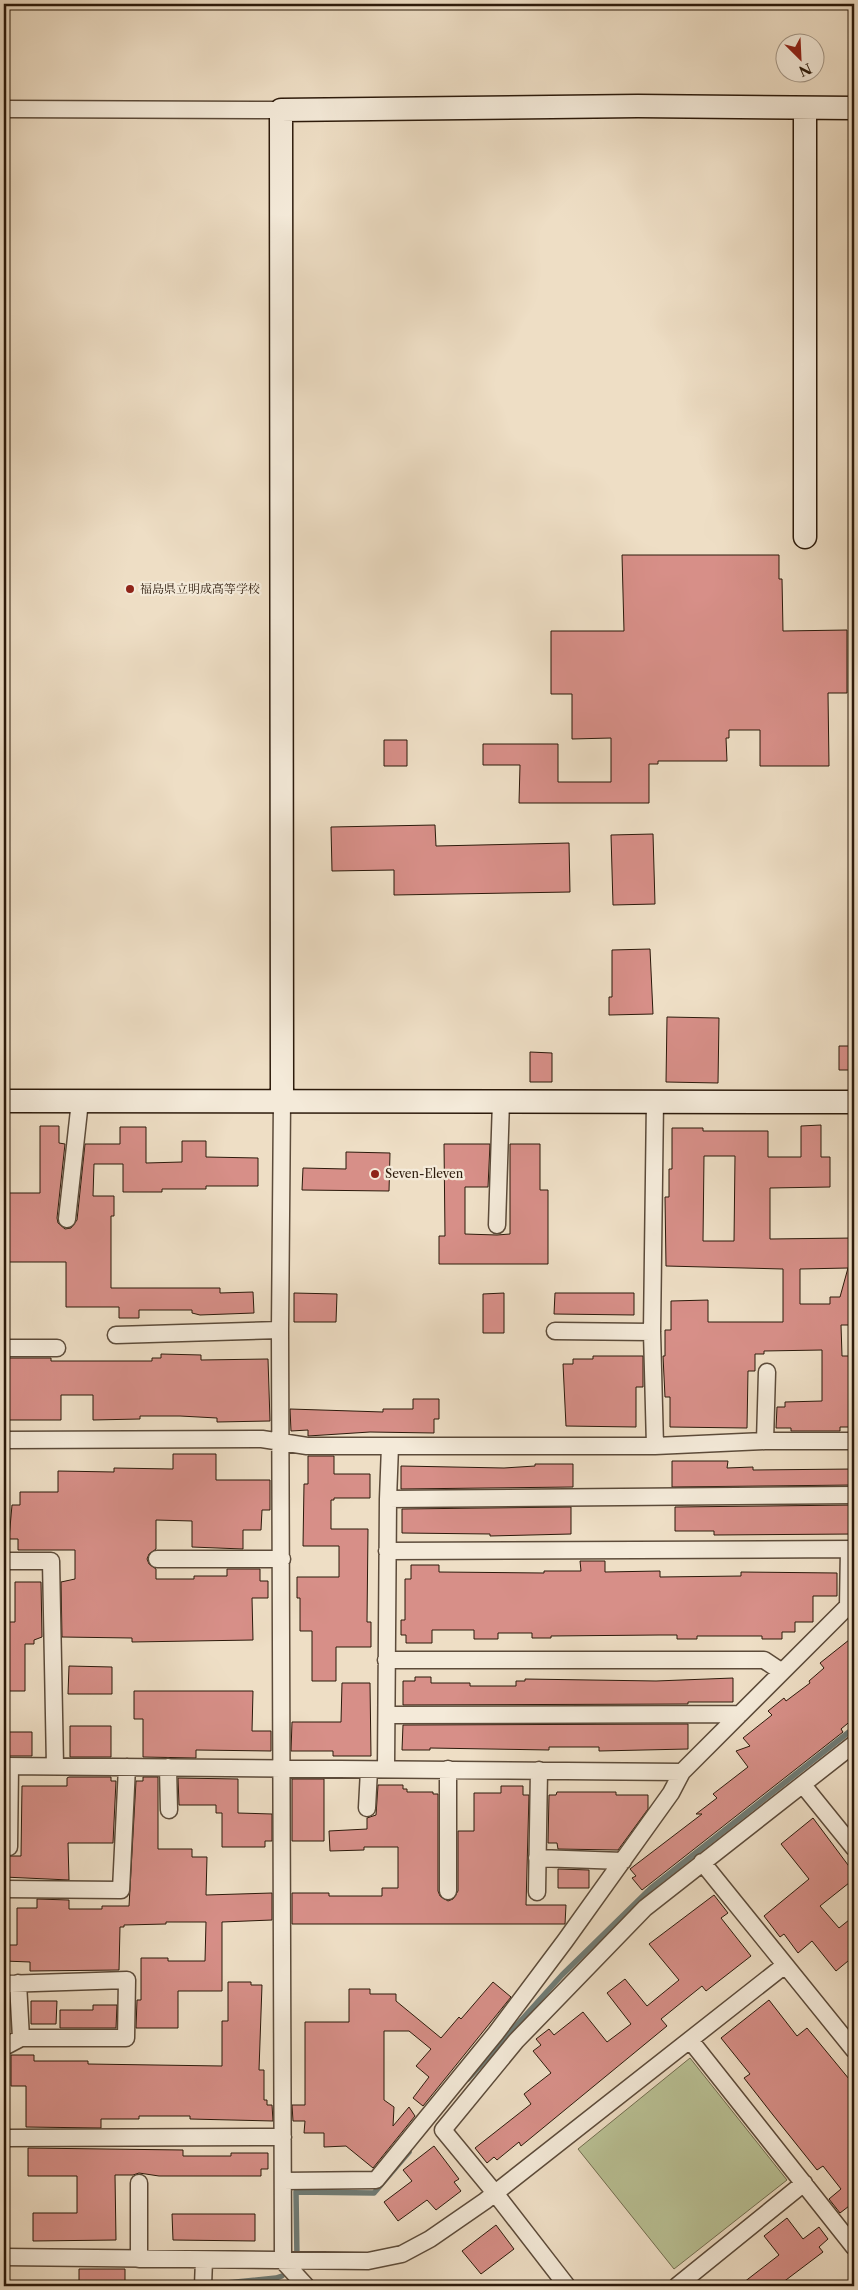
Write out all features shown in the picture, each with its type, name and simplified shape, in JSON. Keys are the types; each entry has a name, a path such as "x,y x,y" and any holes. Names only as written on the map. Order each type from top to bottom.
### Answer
{"street":[{"path":"4,109 281,110 638,106 854,108"},
{"path":"805,108 805,537"},
{"path":"281,110 282,1101 280,1330 282,1441 283,2261 306,2286"},
{"path":"655,1100 652,1332 655,1446"},
{"path":"4,1101 655,1100 854,1102"},
{"path":"67,1219 80,1101"},
{"path":"498,1225 501,1101"},
{"path":"116,1334 280,1330"},
{"path":"555,1331 652,1332"},
{"path":"4,1348 57,1348"},
{"path":"766,1441 767,1372"},
{"path":"4,1440 262,1439 307,1446 655,1446 766,1441 854,1441"},
{"path":"386,1768 390,1446"},
{"path":"388,1499 854,1495"},
{"path":"283,2182 376,2180 496,2032 623,1861 671,1793 682,1772 848,1606 851,1549 388,1550"},
{"path":"157,1559 282,1559"},
{"path":"4,1561 52,1561 55,1766"},
{"path":"386,1660 764,1660 782,1672"},
{"path":"386,1715 740,1714"},
{"path":"567,2286 496,2193 443,2130 516,2041 645,1908 854,1744"},
{"path":"8,1847 7,1766 682,1772"},
{"path":"4,1890 121,1890 127,1767"},
{"path":"168,1767 169,1810"},
{"path":"448,1769 448,1891"},
{"path":"367,1808 369,1770"},
{"path":"537,1892 539,1770"},
{"path":"803,1785 854,1848"},
{"path":"537,1858 623,1861"},
{"path":"702,1862 854,2050"},
{"path":"4,2257 368,2261 402,2254 430,2239 496,2193 785,1965"},
{"path":"4,2047 21,2038 126,2038 126,1980 11,1984 21,2038"},
{"path":"690,2040 854,2247"},
{"path":"4,2138 283,2137"},
{"path":"139,2183 139,2259"},
{"path":"677,2286 804,2183"},
{"path":"203,2286 204,2260"}],"green space":[{"path":"690,2058 787,2180 674,2269 578,2149"}],"building":[{"path":"622,555 779,555 779,579 782,579 783,631 847,630 847,693 828,693 829,766 760,766 760,730 729,730 729,738 726,738 727,761 658,761 658,764 649,764 649,803 519,803 520,765 483,765 483,744 558,744 558,782 611,782 611,738 572,739 572,694 551,694 551,631 624,631"},
{"path":"384,740 407,740 407,766 384,766"},
{"path":"435,825 436,846 569,843 570,892 394,895 394,870 332,871 331,827"},
{"path":"653,834 655,904 613,905 611,835"},
{"path":"650,949 653,1014 609,1015 609,997 612,997 612,950"},
{"path":"667,1017 719,1018 718,1083 666,1082"},
{"path":"839,1046 854,1046 854,1070 839,1070"},
{"path":"530,1052 552,1053 552,1082 530,1082"},
{"path":"821,1125 821,1157 830,1157 830,1187 770,1188 770,1239 854,1238 854,1325 841,1325 842,1356 850,1356 851,1427 840,1427 840,1431 791,1431 791,1428 776,1428 777,1407 785,1407 785,1402 822,1401 822,1350 764,1351 764,1354 755,1354 755,1371 748,1371 747,1428 670,1427 670,1397 665,1397 663,1356 665,1356 665,1330 671,1330 671,1301 708,1300 708,1322 783,1322 783,1269 666,1266 665,1197 669,1197 669,1169 672,1169 672,1128 703,1128 703,1131 768,1131 768,1157 801,1157 801,1126","holes":["704,1156 735,1156 734,1241 703,1241","848,1268 840,1297 830,1297 830,1304 800,1304 800,1269"]},
{"path":"40,1126 59,1126 59,1143 65,1144 57,1218 58,1223 65,1229 71,1228 77,1220 85,1144 120,1144 120,1127 146,1127 146,1163 182,1162 182,1141 206,1141 206,1157 258,1158 258,1186 206,1186 206,1189 162,1189 162,1192 123,1192 123,1164 94,1164 93,1196 114,1196 114,1216 111,1216 111,1288 220,1288 220,1293 253,1292 254,1313 200,1315 192,1313 192,1310 139,1310 139,1318 119,1318 119,1307 66,1307 66,1262 4,1262 4,1193 40,1193"},
{"path":"444,1144 490,1144 488,1187 465,1187 465,1234 497,1235 510,1234 510,1144 540,1144 540,1190 548,1190 548,1264 439,1264 439,1236 445,1236"},
{"path":"346,1152 390,1153 389,1191 302,1190 303,1168 346,1169"},
{"path":"294,1293 337,1294 336,1322 294,1322"},
{"path":"504,1293 504,1333 483,1333 483,1294"},
{"path":"555,1293 634,1293 634,1315 554,1314"},
{"path":"161,1354 201,1355 201,1360 268,1359 270,1421 217,1422 217,1418 180,1416 140,1416 140,1419 93,1420 93,1395 61,1395 61,1420 4,1420 4,1358 51,1358 51,1361 152,1361 152,1358 161,1358"},
{"path":"593,1356 643,1356 643,1387 636,1387 636,1427 566,1426 563,1364 573,1364 573,1359 593,1359"},
{"path":"413,1399 439,1399 439,1419 434,1419 434,1433 370,1432 308,1436 308,1430 291,1431 290,1409 383,1412 383,1409 413,1409"},
{"path":"173,1454 216,1454 216,1480 270,1480 270,1510 262,1510 261,1530 243,1530 243,1549 192,1547 192,1521 156,1520 156,1549 149,1554 147,1559 149,1564 156,1569 156,1579 194,1579 194,1576 227,1576 227,1569 260,1569 260,1581 268,1581 268,1598 252,1598 253,1640 132,1642 132,1638 62,1637 61,1582 75,1579 75,1550 18,1550 18,1539 9,1539 12,1505 20,1505 20,1492 58,1492 58,1471 114,1472 114,1468 173,1469"},
{"path":"308,1456 334,1456 334,1474 370,1474 370,1498 334,1498 334,1500 331,1500 331,1529 368,1529 367,1622 371,1622 371,1647 336,1647 336,1681 312,1681 312,1631 300,1631 300,1598 297,1598 297,1577 339,1577 339,1546 303,1546 304,1484 308,1484"},
{"path":"672,1461 728,1461 727,1468 753,1467 753,1470 854,1469 854,1485 672,1487"},
{"path":"535,1464 573,1464 573,1487 401,1489 401,1466 504,1468 535,1466"},
{"path":"854,1505 854,1534 714,1535 714,1531 675,1531 675,1507"},
{"path":"571,1507 571,1534 490,1536 490,1534 402,1533 402,1509"},
{"path":"580,1561 605,1561 605,1572 660,1571 660,1577 741,1576 741,1572 837,1573 837,1596 813,1596 813,1622 795,1622 795,1632 782,1632 782,1639 762,1639 762,1636 697,1636 697,1639 677,1639 677,1635 551,1636 551,1638 532,1638 532,1633 498,1633 498,1639 474,1639 474,1630 432,1630 432,1643 406,1643 406,1635 401,1635 401,1620 405,1620 405,1579 411,1579 411,1565 439,1565 439,1572 544,1573 544,1571 581,1571"},
{"path":"15,1582 41,1582 42,1637 34,1640 34,1644 25,1644 25,1691 4,1691 4,1622 15,1622"},
{"path":"854,1636 854,1718 841,1729 843,1732 642,1890 632,1878 636,1876 630,1869 702,1814 696,1814 717,1798 713,1794 748,1767 736,1751 750,1746 743,1738 772,1715 768,1711 784,1698 786,1701 810,1683 809,1681 824,1668 820,1663"},
{"path":"69,1666 112,1667 112,1694 68,1694"},
{"path":"415,1677 431,1677 431,1683 470,1683 470,1686 516,1686 516,1681 525,1681 525,1679 656,1681 733,1678 733,1702 688,1702 688,1704 403,1705 403,1681 415,1681"},
{"path":"342,1683 370,1683 371,1756 333,1756 333,1751 291,1751 292,1722 341,1722"},
{"path":"134,1691 253,1691 252,1731 271,1731 271,1751 196,1750 196,1758 143,1757 143,1719 134,1719"},
{"path":"688,1724 688,1749 599,1751 599,1747 549,1747 549,1750 430,1748 430,1750 402,1750 403,1725"},
{"path":"70,1726 111,1726 111,1757 70,1757"},
{"path":"7,1732 32,1732 32,1756 7,1756"},
{"path":"111,1777 111,1781 116,1781 113,1843 68,1843 69,1880 4,1877 4,1856 21,1856 22,1786 67,1786 67,1778"},
{"path":"143,1777 158,1777 158,1849 192,1849 192,1857 207,1857 206,1895 272,1893 272,1920 222,1922 222,1991 178,1991 178,2028 136,2028 137,2000 141,2000 141,1958 168,1958 168,1961 205,1961 206,1922 166,1922 166,1924 124,1925 124,1927 120,1927 119,1970 30,1971 30,1962 4,1961 4,1945 17,1945 17,1908 37,1908 37,1899 69,1900 69,1909 102,1909 102,1906 129,1906 136,1781 143,1781"},
{"path":"178,1778 238,1779 238,1813 272,1814 272,1841 265,1841 265,1847 222,1847 222,1813 216,1813 216,1805 179,1805"},
{"path":"292,1779 324,1779 324,1841 292,1841"},
{"path":"378,1785 403,1785 403,1789 407,1789 407,1792 433,1792 433,1794 438,1794 438,1891 440,1896 448,1901 453,1899 458,1891 458,1831 474,1831 474,1793 501,1793 501,1786 523,1786 523,1795 529,1795 526,1905 566,1905 565,1924 292,1924 292,1893 329,1893 329,1896 382,1896 382,1888 398,1888 398,1847 364,1847 364,1850 330,1851 329,1831 367,1829 367,1818 376,1815"},
{"path":"557,1792 616,1792 616,1795 648,1795 648,1809 618,1850 558,1849 557,1843 548,1843 549,1795 556,1795"},
{"path":"813,1818 854,1873 854,1879 820,1906 839,1928 854,1916 854,1956 836,1971 812,1941 798,1953 784,1934 780,1937 764,1916 809,1879 781,1844"},
{"path":"558,1869 589,1870 589,1888 558,1888"},
{"path":"714,1895 728,1913 721,1918 751,1956 706,1991 702,1986 661,2019 667,2026 521,2146 519,2142 497,2160 494,2157 487,2163 475,2148 531,2104 524,2094 551,2073 533,2051 541,2045 536,2039 549,2029 554,2035 583,2012 607,2042 631,2024 607,1993 625,1979 647,2006 679,1980 649,1944"},
{"path":"228,1982 251,1982 251,1985 262,1985 259,2070 264,2070 264,2100 267,2100 267,2105 272,2105 273,2121 190,2119 190,2116 139,2116 139,2119 101,2119 101,2128 26,2127 26,2086 11,2086 11,2055 34,2055 34,2061 88,2061 88,2064 222,2066 222,2021 228,2021"},
{"path":"493,1982 511,1997 423,2106 413,2098 429,2077 416,2066 431,2049 409,2031 384,2031 384,2100 394,2107 393,2126 409,2107 415,2116 373,2168 346,2146 324,2147 324,2133 304,2133 305,2121 293,2121 292,2105 305,2105 305,2022 349,2022 349,1989 370,1989 370,1994 396,1994 396,2001 441,2038 459,2017 461,2019"},
{"path":"769,2000 797,2036 807,2028 854,2085 854,2204 840,2213 829,2199 841,2189 823,2166 817,2170 773,2115 744,2078 750,2074 721,2038"},
{"path":"31,2001 57,2001 56,2024 31,2024"},
{"path":"93,2005 117,2005 116,2028 60,2028 60,2010 93,2010"},
{"path":"434,2146 459,2179 454,2182 461,2191 436,2210 427,2200 398,2221 384,2202 412,2181 403,2170"},
{"path":"28,2148 183,2150 183,2156 231,2156 231,2153 268,2153 268,2169 261,2169 261,2176 159,2176 139,2173 115,2175 116,2240 33,2241 33,2213 77,2213 77,2176 28,2176"},
{"path":"172,2214 255,2214 255,2241 173,2240"},
{"path":"787,2218 803,2239 819,2227 828,2239 819,2247 823,2252 778,2286 739,2286 779,2255 764,2236"},
{"path":"496,2225 514,2249 481,2274 462,2251"},
{"path":"79,2269 125,2269 125,2284 79,2284"}],"waterway":[{"path":"468,2079 562,1975 651,1888 854,1728"},
{"path":"297,2259 296,2192 374,2193 409,2152"},
{"path":"253,2286 282,2276"},
{"path":"216,2284 276,2278"}],"place":[{"name":"福島県立明成高等学校","path":"130,589"},
{"name":"Seven-Eleven","path":"375,1174"}]}
